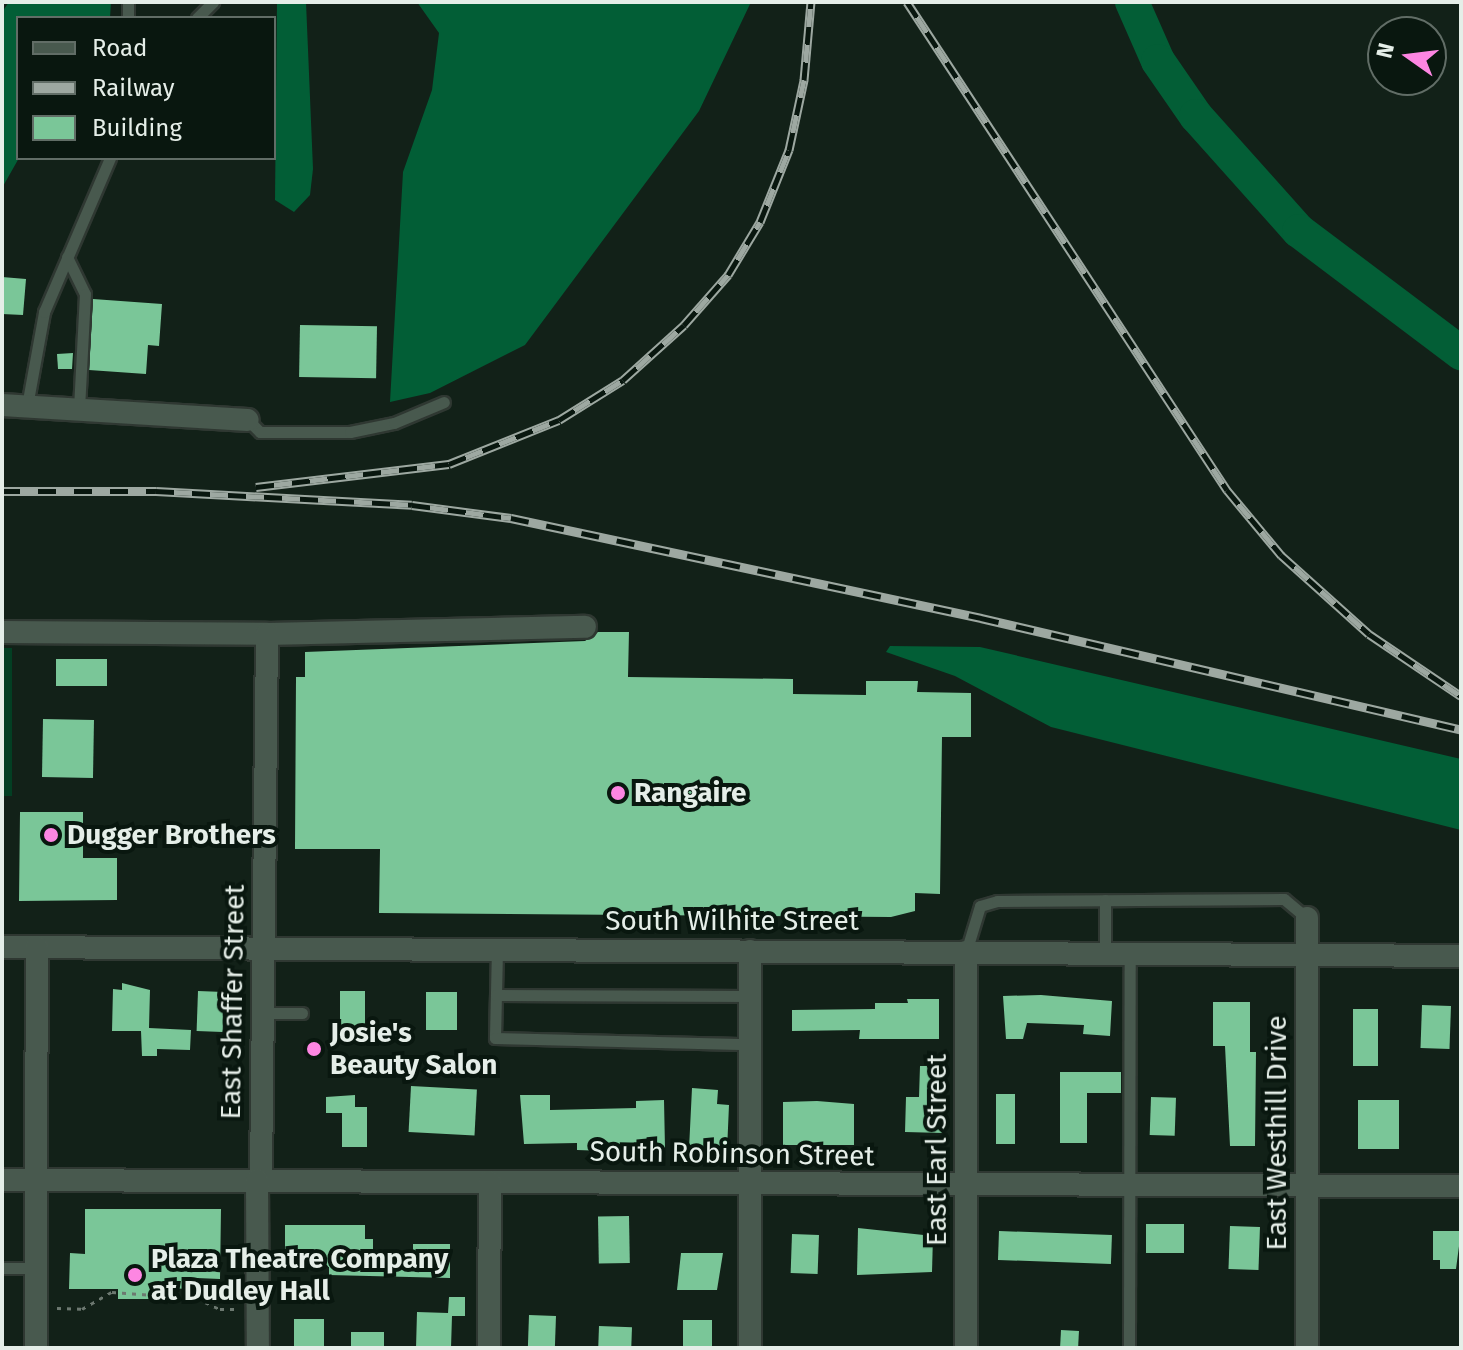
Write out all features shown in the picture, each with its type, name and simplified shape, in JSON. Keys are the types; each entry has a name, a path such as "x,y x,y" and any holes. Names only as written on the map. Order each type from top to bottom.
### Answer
{"street":[{"path":"2,405 79,407 248,420"},
{"path":"2,632 267,634 585,627"},
{"name":"East Shaffer Street","path":"258,1348 267,634"},
{"name":"East Westhill Drive","path":"1307,918 1307,1348"},
{"name":"South Wilhite Street","path":"2,947 1461,956"},
{"path":"36,1348 37,947"},
{"path":"750,951 750,1348"},
{"name":"East Earl Street","path":"966,952 969,1186 966,1348"},
{"name":"South Robinson Street","path":"2,1180 1461,1186"},
{"path":"489,1348 490,1182"}],"lane":[{"path":"27,406 44,312 109,160"},
{"path":"67,257 85,294 79,407"},
{"path":"248,420 260,432 350,432 394,423 444,402"},
{"path":"966,952 980,906 997,901 1284,899 1307,918"},
{"path":"1105,900 1105,953"},
{"path":"497,949 495,1038 749,1044"},
{"path":"1129,1348 1130,953"},
{"path":"496,995 749,996"},
{"path":"263,1013 302,1013"},
{"path":"2,1268 36,1268"}],"path":[{"path":"135,1285 135,1293"},
{"path":"57,1308 82,1309 112,1292 196,1298 220,1309 239,1309"}],"green space":[{"path":"9,2 111,2 110,16 16,16 18,160 2,188 2,12"},
{"path":"277,2 306,2 313,169 310,195 294,212 275,200"},
{"path":"417,2 751,2 699,111 525,345 430,393 390,402 403,172 432,90 439,33"},
{"path":"890,646 980,647 1461,759 1461,830 1051,727 955,676 886,652"},
{"path":"2,648 12,648 12,796 2,796"}],"building":[{"path":"2,277 26,279 23,315 2,314"},
{"path":"93,299 162,304 159,346 148,345 146,374 89,370"},
{"path":"300,325 377,326 376,378 299,377"},
{"path":"73,353 72,369 58,369 57,354"},
{"name":"Rangaire","path":"598,632 629,632 628,677 793,679 793,694 866,695 866,681 918,681 917,692 971,693 971,737 942,737 940,894 915,893 915,911 891,917 379,913 380,849 295,849 296,677 305,677 305,652 585,641"},
{"path":"56,659 107,659 107,686 56,686"},
{"path":"43,719 94,720 93,778 42,777"},
{"name":"Dugger Brothers","path":"20,812 83,812 83,858 117,858 117,900 19,901"},
{"path":"122,983 150,990 149,1028 191,1030 190,1050 157,1049 157,1056 142,1056 141,1031 112,1031 113,989 122,990"},
{"path":"198,991 224,992 223,1032 197,1031"},
{"path":"340,991 365,991 365,1030 340,1030"},
{"path":"426,992 457,992 457,1030 426,1030"},
{"path":"1041,995 1112,1001 1110,1036 1083,1034 1084,1025 1027,1023 1023,1039 1006,1039 1003,996"},
{"path":"907,999 939,999 939,1039 859,1039 860,1030 792,1031 792,1010 875,1009 875,1003 908,1003"},
{"path":"1213,1002 1250,1002 1250,1052 1256,1052 1255,1146 1230,1146 1225,1046 1213,1046"},
{"path":"1422,1005 1451,1006 1449,1049 1420,1048"},
{"path":"1353,1009 1378,1009 1378,1066 1353,1066"},
{"path":"920,1066 945,1066 943,1133 905,1132 906,1097 919,1097"},
{"path":"1060,1072 1121,1072 1121,1093 1087,1093 1087,1143 1060,1143"},
{"path":"411,1086 477,1089 475,1135 409,1132"},
{"path":"692,1088 718,1090 717,1104 729,1105 727,1151 689,1149"},
{"path":"996,1094 1015,1094 1015,1144 996,1144"},
{"path":"355,1095 355,1107 367,1107 367,1147 342,1147 342,1113 326,1113 326,1097"},
{"path":"520,1095 550,1095 550,1110 636,1108 636,1101 664,1100 665,1148 634,1152 577,1150 577,1143 524,1144"},
{"path":"1151,1097 1176,1098 1175,1136 1150,1135"},
{"path":"1358,1100 1399,1100 1399,1149 1358,1149"},
{"path":"783,1102 854,1104 854,1145 783,1145"},
{"path":"85,1209 221,1209 220,1279 197,1278 197,1289 151,1288 151,1299 118,1299 118,1289 69,1289 70,1253 85,1254"},
{"path":"629,1216 630,1263 599,1264 598,1217"},
{"path":"1146,1224 1184,1224 1184,1253 1146,1253"},
{"path":"285,1225 365,1225 365,1239 373,1239 373,1255 413,1255 413,1244 450,1244 450,1278 329,1275 329,1267 290,1268 290,1257 285,1257"},
{"path":"1230,1226 1260,1227 1258,1270 1228,1269"},
{"path":"858,1228 933,1236 932,1272 857,1275"},
{"path":"999,1231 1112,1235 1111,1264 998,1260"},
{"path":"1433,1231 1461,1231 1456,1269 1440,1269 1440,1260 1433,1260"},
{"path":"792,1234 819,1235 818,1274 791,1273"},
{"path":"681,1253 723,1253 717,1290 677,1290"},
{"path":"449,1297 465,1297 465,1316 452,1316 451,1348 416,1348 417,1312 448,1313"},
{"path":"529,1315 556,1316 555,1348 528,1348"},
{"path":"294,1319 324,1319 324,1348 294,1348"},
{"path":"683,1320 712,1320 712,1348 683,1348"},
{"path":"599,1326 632,1327 631,1348 598,1348"},
{"path":"1061,1330 1079,1331 1078,1348 1060,1348"},
{"path":"351,1332 384,1332 384,1348 351,1348"}],"waterway":[{"path":"1132,2 1158,61 1196,116 1299,231 1461,353"}],"railway":[{"path":"256,487 449,464 559,420 623,380 684,325 728,275 760,222 789,150 804,80 811,2"},
{"path":"907,2 1227,490 1281,555 1369,634 1461,696"},
{"path":"2,491 156,491 412,505 511,518 981,618 1461,730"}],"place":[{"name":"Rangaire","path":"618,793"},
{"name":"Dugger Brothers","path":"51,835"},
{"name":"Josie's Beauty Salon","path":"314,1049"},
{"name":"Plaza Theatre Company at Dudley Hall","path":"135,1275"}]}
